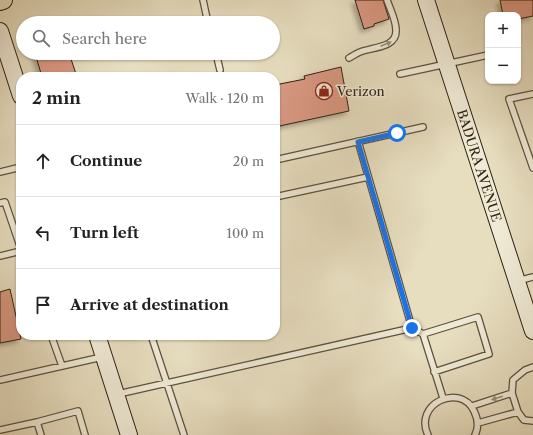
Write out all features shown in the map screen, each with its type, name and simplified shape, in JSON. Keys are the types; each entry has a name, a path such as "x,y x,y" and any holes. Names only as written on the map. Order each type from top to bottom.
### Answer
{"main road":[{"name":"BADURA AVENUE","path":"426,0 533,331"},
{"path":"0,31 16,81"},
{"path":"99,340 129,435"}],"lane":[{"path":"203,0 206,16"},
{"path":"349,58 360,52 388,45 396,37 397,30 387,0"},
{"path":"400,74 485,56"},
{"path":"218,60 220,70"},
{"path":"533,94 510,99 533,168"},
{"path":"280,159 422,127"},
{"path":"358,142 412,328"},
{"path":"0,172 16,168"},
{"path":"280,196 368,177"},
{"path":"0,203 5,202 16,235"},
{"path":"0,256 16,251"},
{"path":"517,281 533,276"},
{"path":"423,334 478,317 489,354 434,372"},
{"path":"116,395 412,328 423,334 443,398"},
{"path":"53,340 62,366"},
{"path":"153,340 184,435"},
{"path":"0,380 104,356"},
{"path":"533,367 525,370 513,380 512,393 518,412 524,420 533,421"},
{"path":"472,406 512,393"},
{"path":"428,435 425,424 426,416 430,408 435,402 443,398 451,397 459,398 472,406 478,423 475,435"},
{"path":"0,430 78,411 85,435"},
{"path":"478,423 518,412"},
{"path":"37,422 40,435"}],"building":[{"path":"355,0 383,0 389,19 364,29"},
{"path":"500,0 533,0 533,16 521,18 521,12 502,12"},
{"path":"37,60 71,60 75,72 41,72"},
{"name":"Verizon","path":"341,67 349,111 280,126 280,84 305,79 304,76"},
{"path":"10,289 16,316 16,340 0,343 0,292"}],"place":[{"name":"Verizon","path":"324,91"}],"route":[{"path":"397,133 358,142 412,328"}]}
